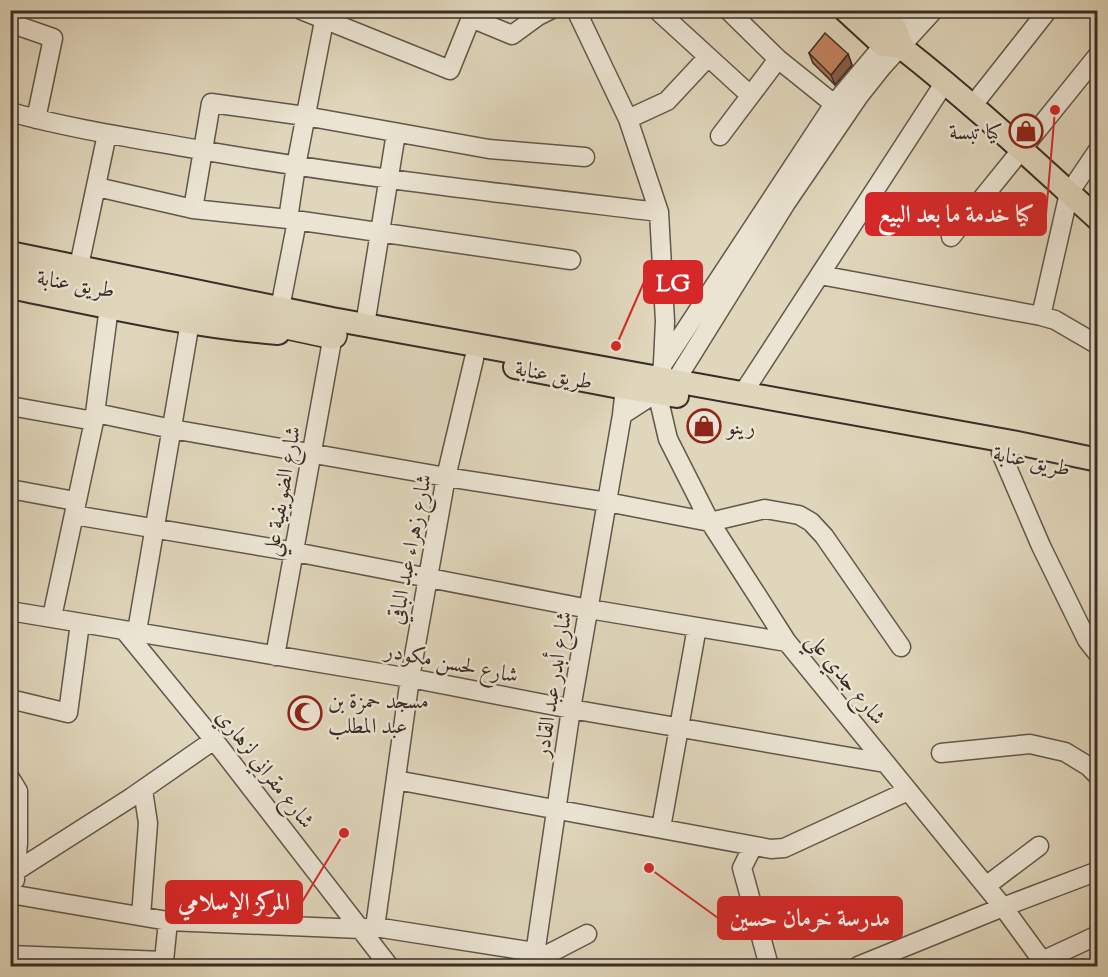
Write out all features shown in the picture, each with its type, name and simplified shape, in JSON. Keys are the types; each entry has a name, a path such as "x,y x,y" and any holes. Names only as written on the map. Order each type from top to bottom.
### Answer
{"highway":[{"name":"طريق عنابة","path":"10,262 291,315 332,327"},
{"name":"طريق عنابة","path":"10,272 332,327"}],"main road":[{"path":"845,10 893,40 973,105 1098,219"},
{"path":"876,10 893,40"},
{"path":"10,252 280,308 332,327"},
{"path":"10,287 243,330 332,327"},
{"name":"طريق عنابة","path":"332,327 365,325 1012,441 1098,460"},
{"name":"طريق عنابة","path":"332,327 474,359 625,388 664,379 1098,474"}],"street":[{"path":"301,10 450,70 471,18 512,35 550,10"},
{"name":"شارع جدي علي","path":"576,10 628,119 659,212 668,439 710,522 788,642 1003,907 1044,964"},
{"path":"657,10 750,95"},
{"path":"728,10 778,59 834,104"},
{"path":"622,415 664,379 859,96 913,10"},
{"path":"664,379 834,104 893,40 934,10"},
{"path":"973,105 1048,10"},
{"path":"280,308 292,220 296,166 324,21"},
{"path":"10,23 53,38 36,119"},
{"path":"951,237 1098,55"},
{"path":"628,119 667,101 708,57"},
{"path":"720,136 778,59"},
{"path":"742,393 945,82"},
{"path":"193,208 211,103 305,116 489,149 585,157"},
{"path":"10,112 107,134 296,166 389,180 659,212"},
{"path":"365,325 396,133"},
{"path":"79,266 107,134"},
{"path":"1041,316 1069,194 1098,150"},
{"path":"97,187 193,208 379,232 571,261"},
{"path":"820,275 1041,316 1054,320 1098,345"},
{"path":"52,617 95,417 109,307"},
{"path":"130,631 155,530 190,322"},
{"name":"شارع الضويفية علي","path":"275,656 312,454 332,327"},
{"name":"شارع زهراء عبد الباقي","path":"368,928 396,780 410,678 446,477 474,359"},
{"name":"شارع أبدر عبد القادر","path":"530,960 625,388"},
{"path":"10,406 172,429 446,477 607,502 710,522 765,509 799,515 811,522 824,536 901,647"},
{"path":"1001,453 1041,546 1087,640 1098,654"},
{"path":"10,489 155,530 295,552 588,609 788,642"},
{"name":"شارع لحسن مكودر","path":"10,611 410,678 571,709 885,763"},
{"path":"10,699 68,713 80,622"},
{"path":"661,828 697,627"},
{"name":"شارع مقراني لزهاري","path":"130,631 214,740 368,928 389,966"},
{"path":"16,871 143,790 214,740"},
{"path":"940,753 1030,744 1065,752 1088,766 1098,776"},
{"path":"10,778 18,791 14,847 16,871 12,894 168,921 368,928 530,960 587,934"},
{"path":"396,780 771,849 784,848 908,791"},
{"path":"141,916 148,823 143,790"},
{"path":"753,846 742,868 769,966"},
{"path":"986,886 1040,846"},
{"path":"858,966 885,961 1003,907 1098,871"},
{"path":"10,956 43,962 165,964 168,921"},
{"path":"1044,964 1098,935"}],"building":[{"path":"825,33 848,54 831,75 809,53"}],"place":[{"name":"كيا خدمة ما بعد البيع","path":"1055,110"},
{"name":"كيا تبسة","path":"1026,131"},
{"name":"LG","path":"616,346"},
{"name":"رينو","path":"704,426"},
{"name":"مسجد حمزة بن عبد المطلب","path":"305,713"},
{"name":"المركز الإسلامي","path":"344,833"},
{"name":"مدرسة خرمان حسين","path":"649,868"}]}
